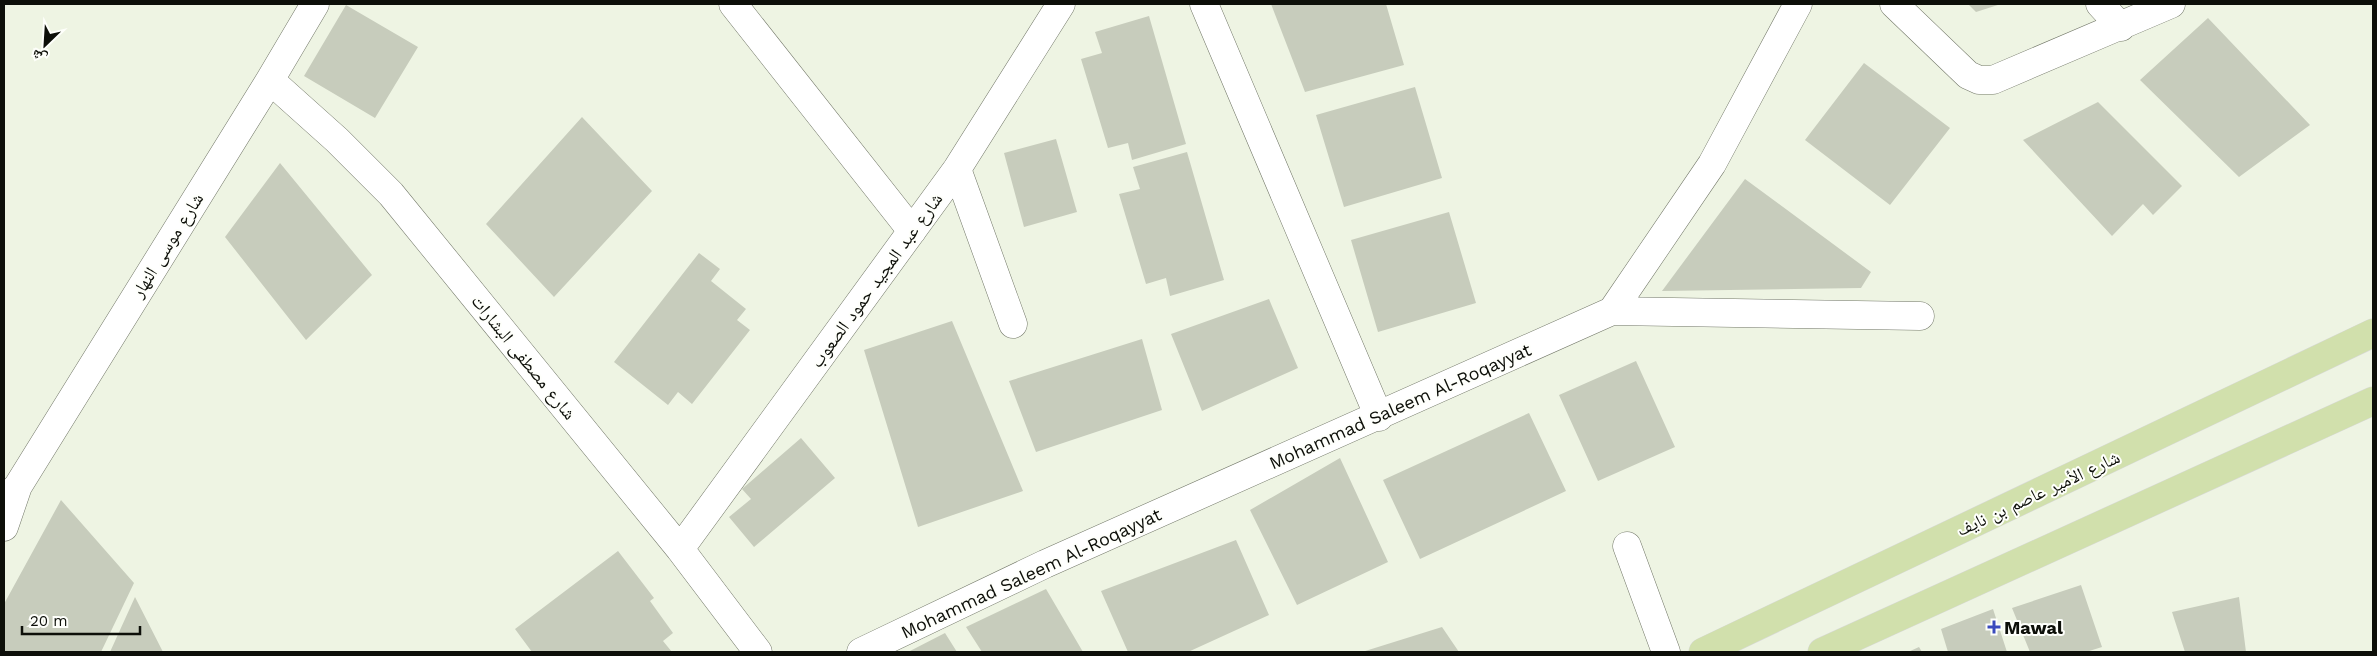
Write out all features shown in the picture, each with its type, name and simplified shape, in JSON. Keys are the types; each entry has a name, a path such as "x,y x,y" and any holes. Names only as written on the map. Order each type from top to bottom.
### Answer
{"main road":[{"name":"شارع الأمير عاصم بن نايف","path":"1703,652 2373,333"},
{"path":"1822,652 2373,401"}],"street":[{"name":"شارع موسى النهار","path":"4,527 11,494 270,80 315,4"},
{"path":"732,4 912,231"},
{"name":"شارع عبد المجيد حمود الصعوب","path":"680,549 957,169 1061,4"},
{"path":"1204,4 1380,417"},
{"path":"1894,4 1968,75 1979,80 1993,80 2121,27 2171,4"},
{"path":"2100,4 2121,27"},
{"path":"1612,311 1712,164 1789,9"},
{"name":"شارع مصطفى البشارات","path":"270,80 337,140 391,194 680,549 758,652"},
{"path":"957,169 1013,324"},
{"path":"1612,311 1920,316"},
{"name":"Mohammad Saleem Al-Roqayyat","path":"861,652 1044,564 1380,417 1612,311"},
{"path":"1627,546 1666,652"}],"building":[{"path":"1271,4 1386,4 1404,65 1305,92"},
{"path":"1968,4 2001,4 1976,12"},
{"path":"346,5 418,47 375,118 304,76"},
{"path":"1149,16 1186,144 1132,160 1128,143 1108,148 1081,59 1102,53 1095,32"},
{"path":"2208,18 2310,125 2239,177 2140,80"},
{"path":"1864,63 1950,128 1890,205 1805,140"},
{"path":"1415,87 1442,178 1344,207 1316,115"},
{"path":"2098,102 2182,186 2153,215 2143,204 2112,236 2023,140"},
{"path":"582,117 652,191 554,297 486,224"},
{"path":"1056,139 1077,212 1024,227 1004,153"},
{"path":"1187,152 1224,280 1170,296 1166,278 1146,284 1119,194 1140,189 1133,167"},
{"path":"280,163 372,275 306,340 225,237"},
{"path":"1745,179 1871,272 1861,288 1662,291"},
{"path":"1449,212 1476,303 1378,332 1351,240"},
{"path":"699,253 720,269 711,281 746,309 737,320 750,330 692,404 678,392 668,405 614,362"},
{"path":"1269,299 1298,368 1202,411 1171,334"},
{"path":"952,321 1023,491 918,527 864,350"},
{"path":"1142,339 1162,410 1036,452 1009,381"},
{"path":"1636,361 1675,447 1598,481 1559,395"},
{"path":"1529,413 1566,491 1420,559 1383,480"},
{"path":"801,438 835,478 754,547 729,517 751,499 742,489"},
{"path":"1340,458 1388,562 1297,605 1250,510"},
{"path":"61,500 134,583 101,652 4,652 4,604"},
{"path":"1236,540 1269,615 1188,652 1128,652 1101,591"},
{"path":"618,551 654,598 650,601 673,633 663,641 672,652 532,652 515,629"},
{"path":"2081,585 2102,647 2086,652 2030,652 2012,608"},
{"path":"1046,589 1083,652 982,652 966,627"},
{"path":"135,597 163,652 110,652"},
{"path":"2239,597 2246,652 2185,652 2172,612"},
{"path":"1993,609 2007,652 1948,652 1941,629"},
{"path":"1442,627 1459,652 1362,652"},
{"path":"945,633 957,652 908,652"},
{"path":"1919,647 1922,652 1908,652"}],"place":[{"name":"Mawal","path":"1994,627"}]}
